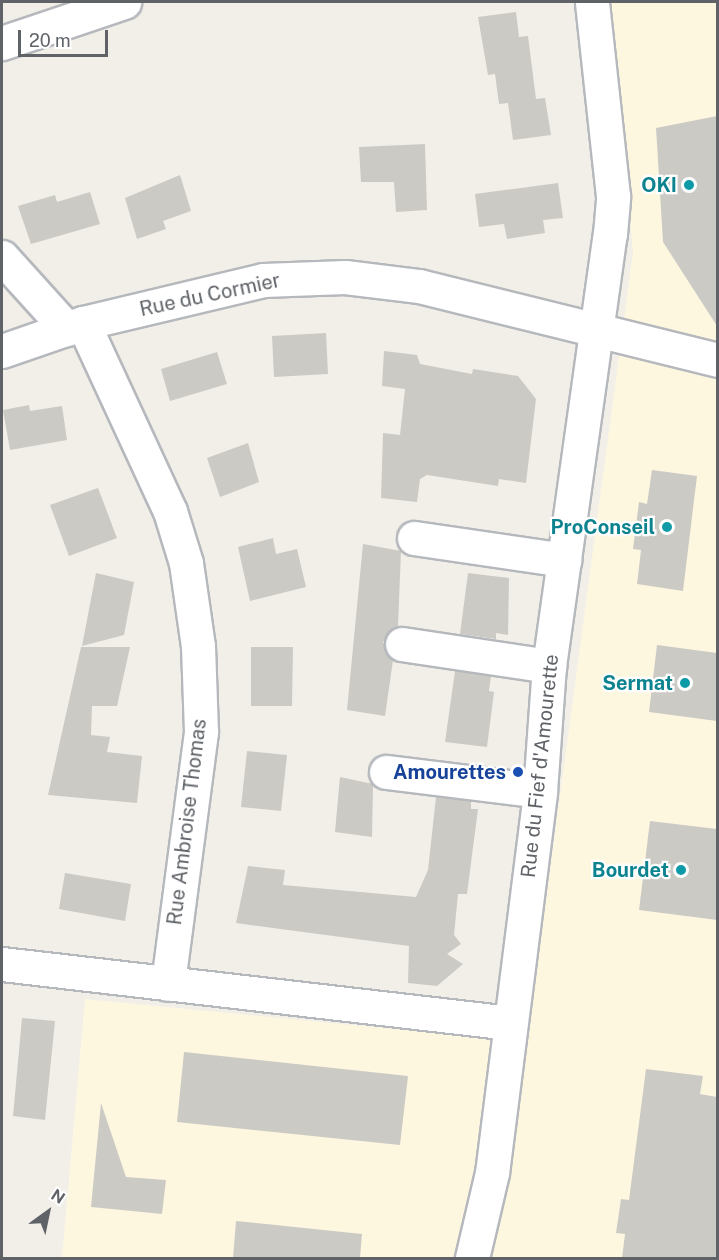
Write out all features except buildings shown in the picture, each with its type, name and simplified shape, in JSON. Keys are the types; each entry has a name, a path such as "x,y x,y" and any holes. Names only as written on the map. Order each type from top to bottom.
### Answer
{"street":[{"path":"2,43 124,2"},
{"name":"Rue du Fief d'Amourette","path":"472,1258 492,1173 540,791 549,666 598,330 613,196 592,2"},
{"name":"Rue Ambroise Thomas","path":"2,257 75,326 170,512 186,563 198,646 201,732 168,984"},
{"name":"Rue du Cormier","path":"2,351 75,326 263,280 345,277 419,286 717,360"},
{"path":"414,538 564,560"},
{"path":"402,644 549,666"},
{"path":"386,772 540,791"},
{"path":"2,963 510,1023"}],"shaded area":[{"path":"609,2 717,2 717,1258 62,1258 85,999 527,1042 633,252"}],"place":[{"name":"OKI","path":"689,185"},
{"name":"ProConseil","path":"667,527"},
{"name":"Sermat","path":"685,683"},
{"name":"Amourettes","path":"518,772"},
{"name":"Bourdet","path":"681,870"}]}
